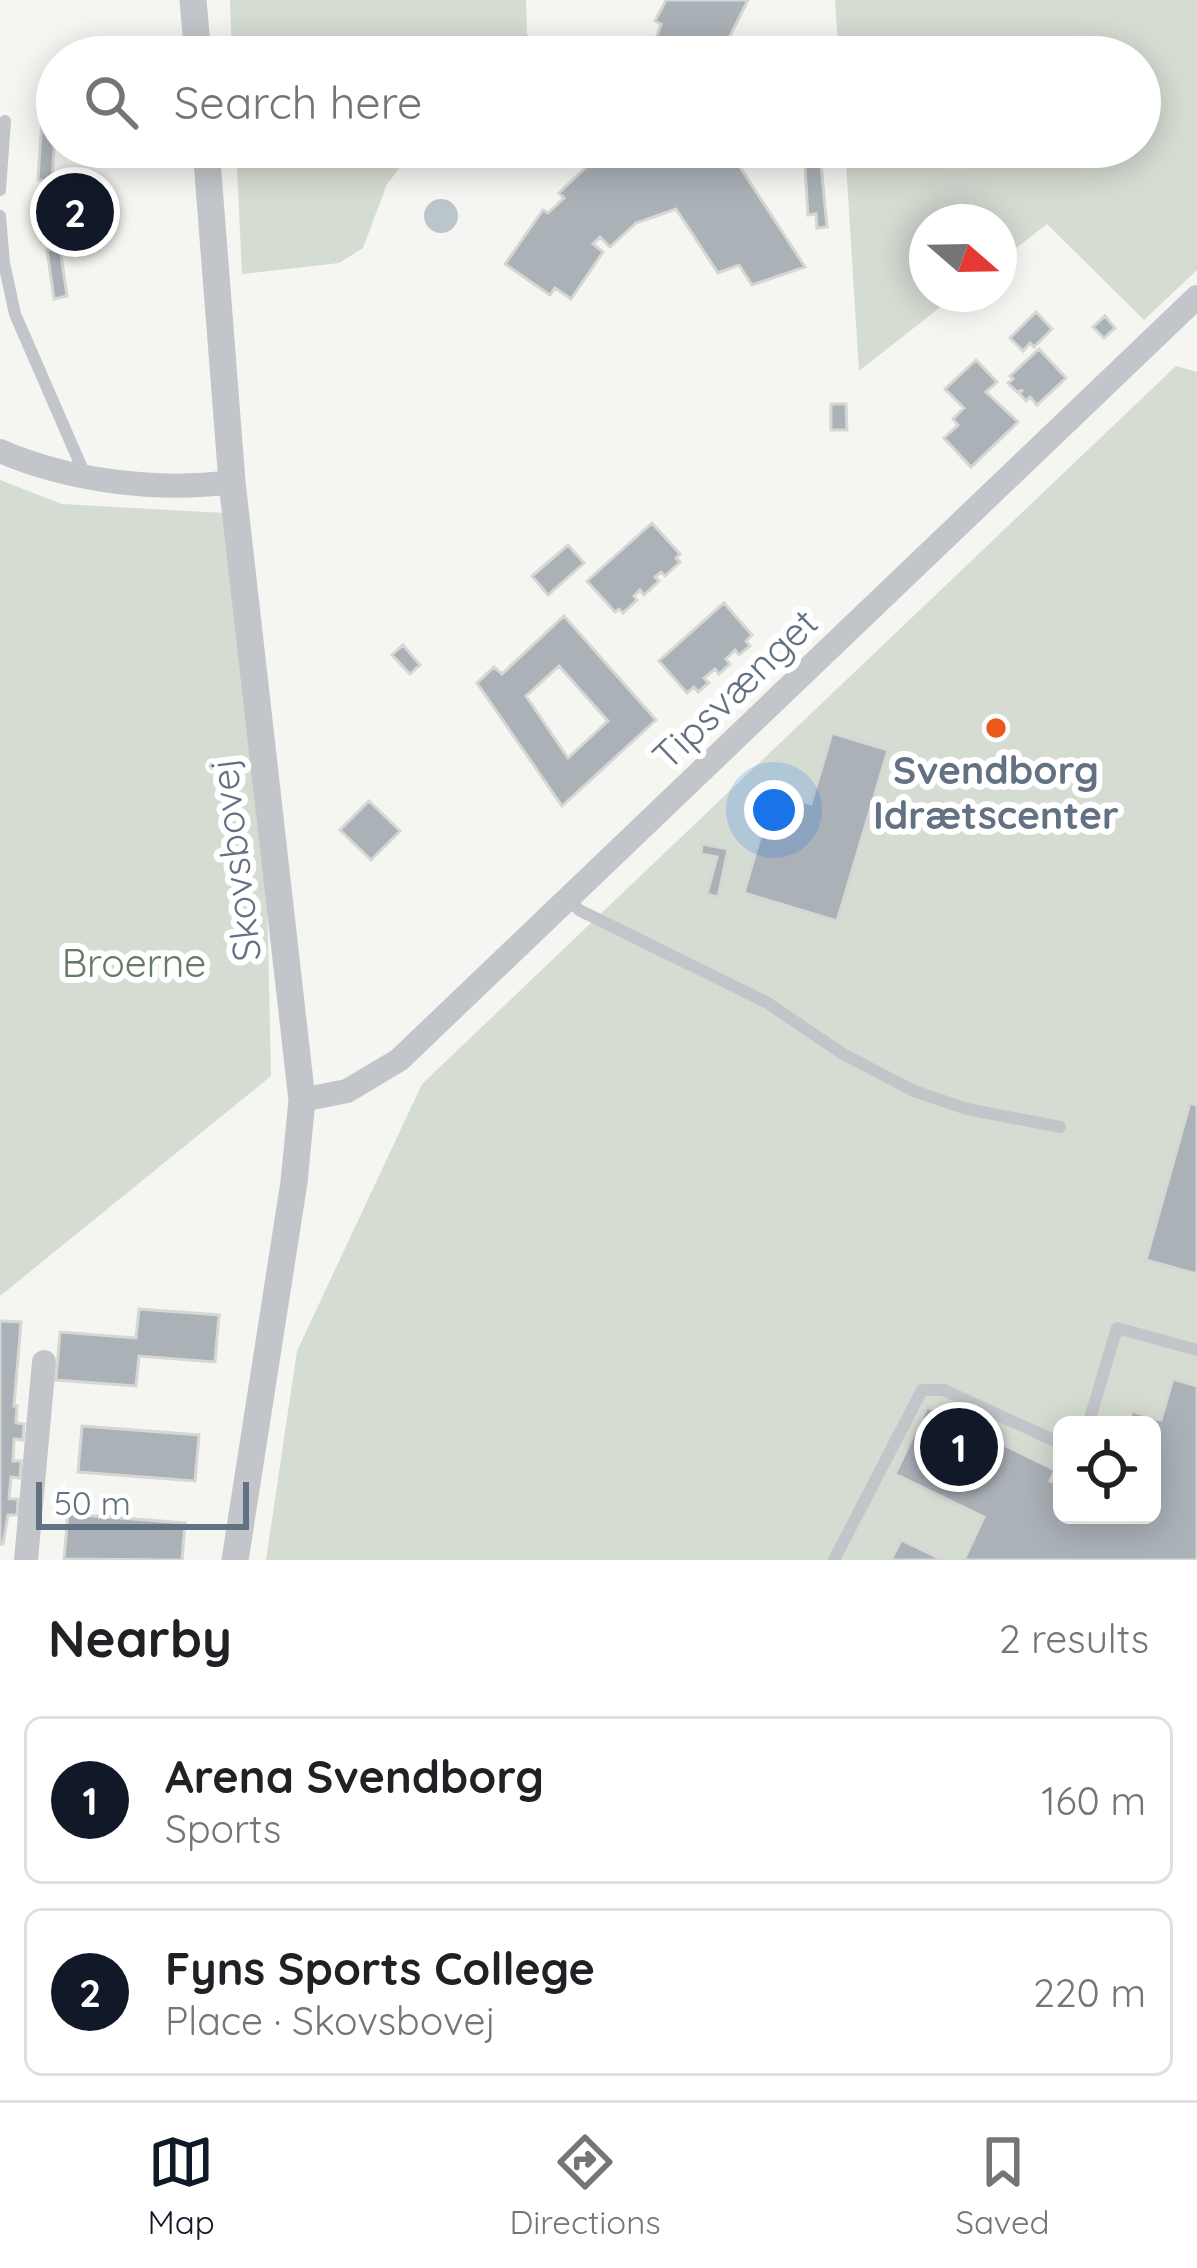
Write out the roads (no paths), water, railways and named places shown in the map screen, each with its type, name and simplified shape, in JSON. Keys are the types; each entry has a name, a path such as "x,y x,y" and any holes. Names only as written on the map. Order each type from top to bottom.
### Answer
{"street":[{"path":"194,0 197,36"},
{"name":"Skovsbovej","path":"208,168 232,482 302,1100 294,1182 235,1560"},
{"name":"Tipsvænget","path":"302,1100 347,1091 399,1060 1197,297"},
{"path":"0,451 85,476 184,487 232,482"},
{"path":"26,1560 44,1363"}],"lane":[{"path":"0,190 5,121"},
{"path":"0,216 15,314 85,476"},
{"path":"567,897 580,910 766,1002 892,1081 967,1109 1060,1127"},
{"path":"1091,1416 1117,1328 1197,1350"},
{"path":"834,1560 922,1390 944,1390 1053,1440"}],"place":[{"name":"Fyns Sports College","path":"75,212"},
{"name":"Svendborg Idrætscenter","path":"996,728"},
{"name":"Arena Svendborg","path":"959,1447"}],"park label":[{"name":"Broerne","path":"134,963"}]}
